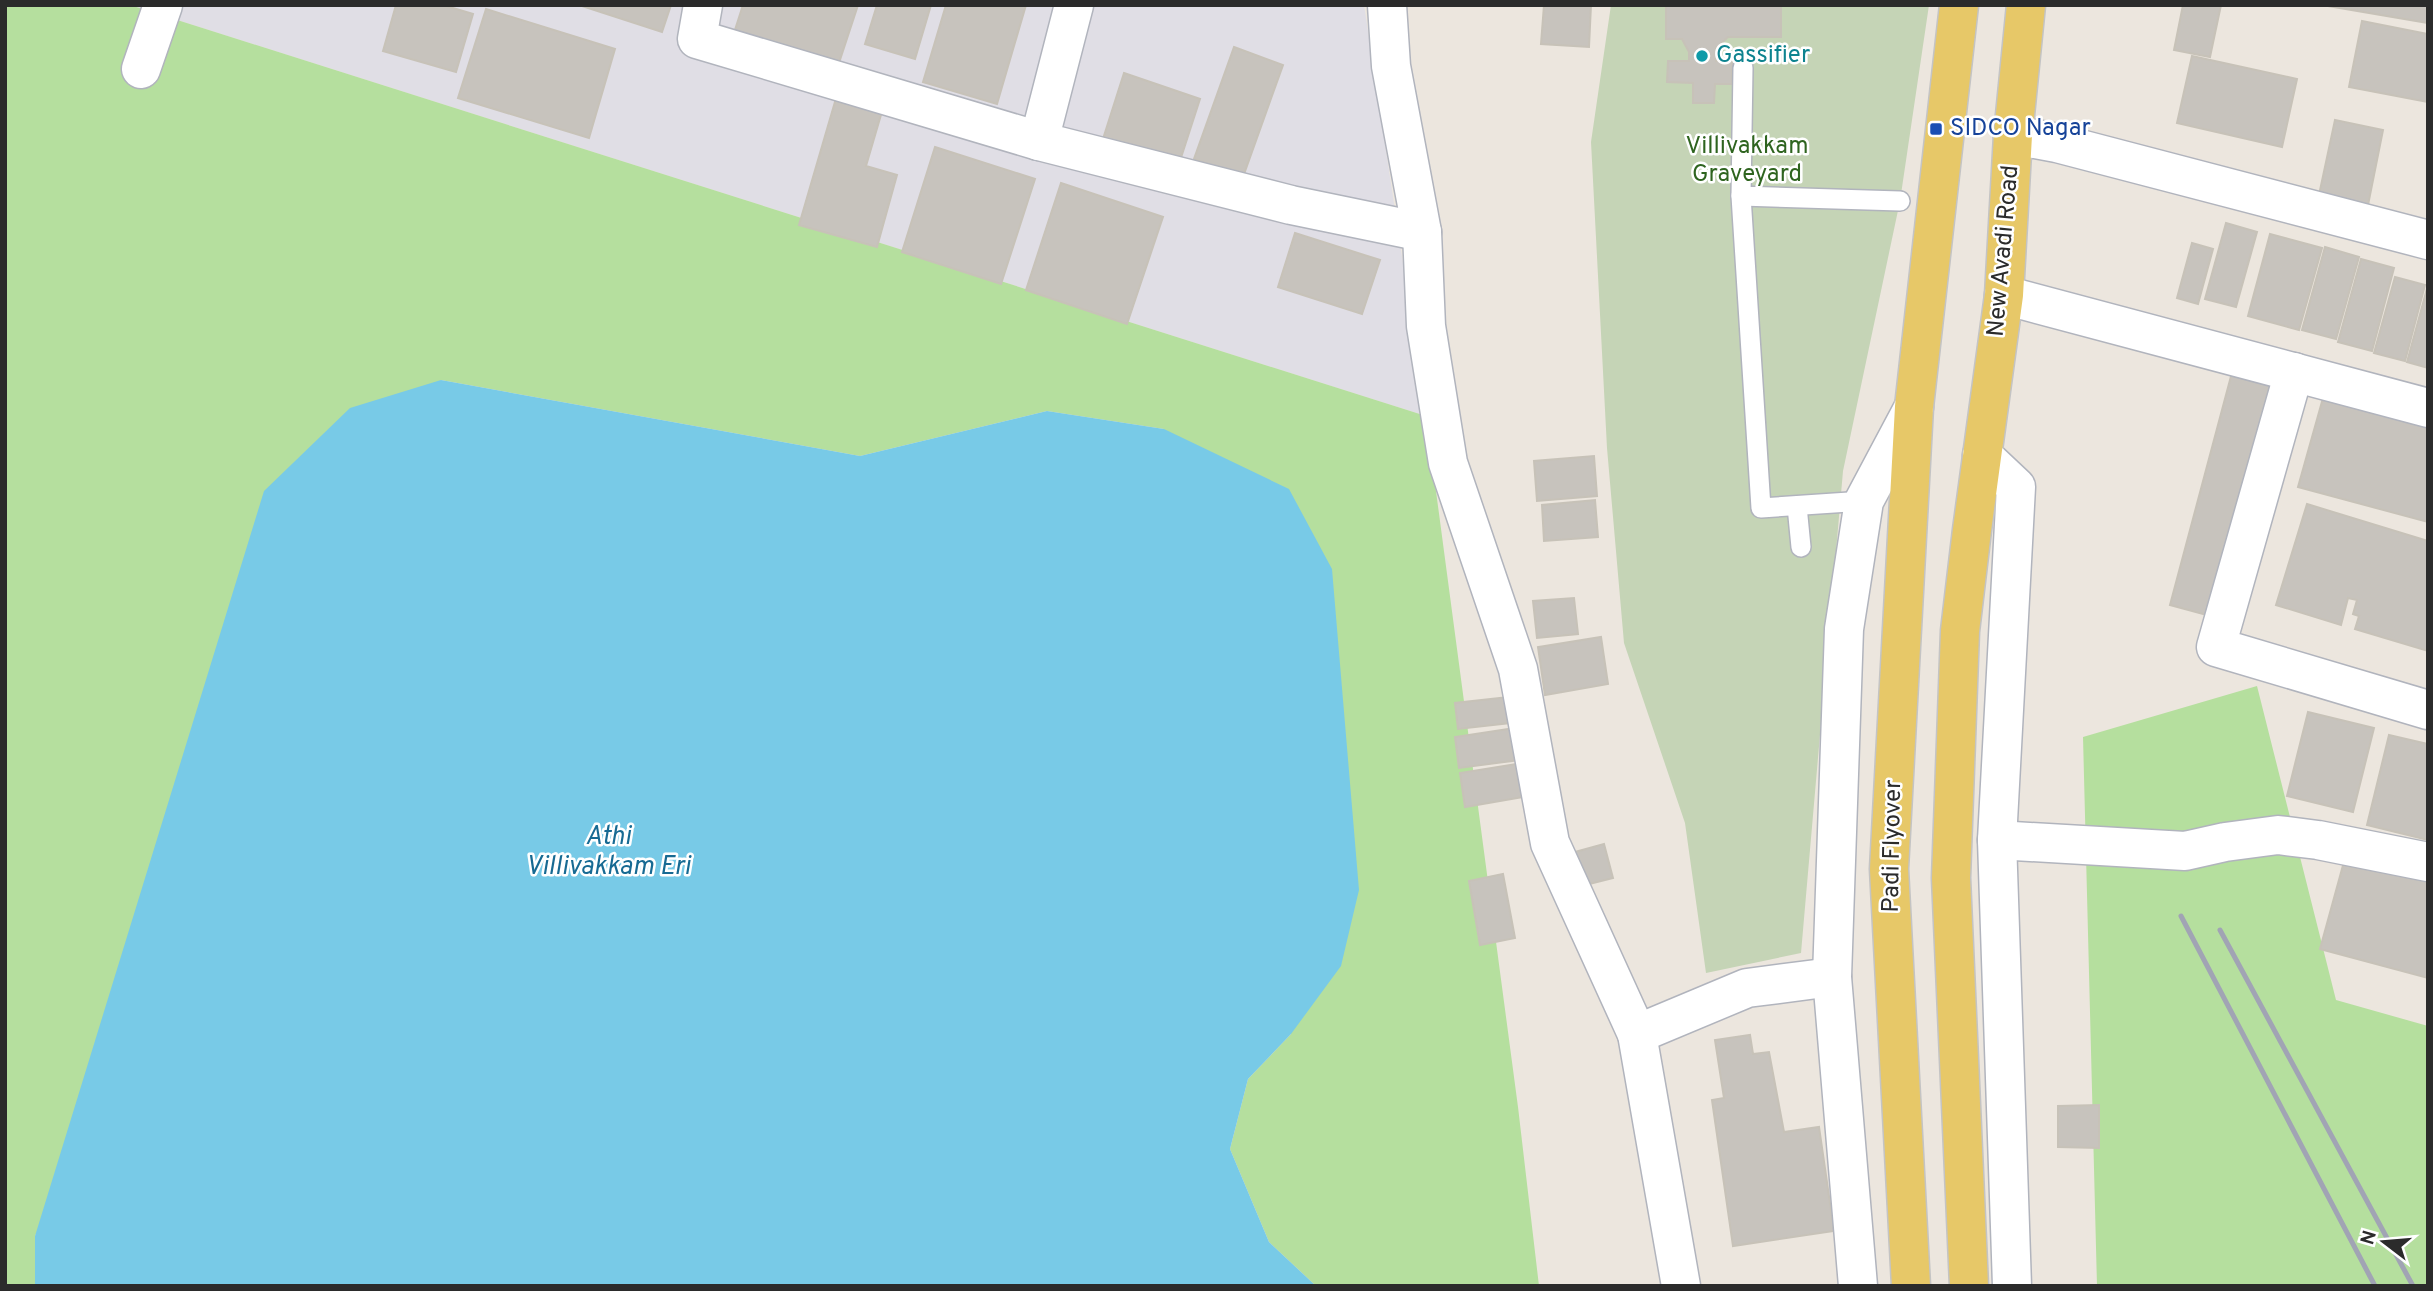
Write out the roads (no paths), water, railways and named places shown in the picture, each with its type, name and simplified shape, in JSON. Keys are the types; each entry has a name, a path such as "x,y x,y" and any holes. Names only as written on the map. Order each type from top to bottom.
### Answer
{"main road":[{"path":"1914,407 1959,5"},
{"name":"New Avadi Road","path":"1982,455 2004,295 2013,135 2026,5"},
{"name":"Padi Flyover","path":"1911,1286 1889,869 1914,407"},
{"path":"1969,1286 1951,878 1960,631 1982,455"}],"street":[{"path":"141,69 163,5"},
{"path":"703,5 697,39 1039,141 1291,205 1422,232"},
{"path":"1039,141 1074,5"},
{"path":"1387,5 1391,66 1422,232 1426,326 1448,463 1518,669 1550,843 1637,1034 1681,1286"},
{"path":"2013,135 2057,143 2428,240"},
{"path":"2004,295 2428,408"},
{"path":"2294,372 2216,647 2428,710"},
{"path":"1858,1286 1832,977 1844,629 1864,501 1914,407"},
{"path":"1982,455 2016,486 1997,840 2012,1286"},
{"path":"1997,840 2185,851 2278,835 2318,840 2428,862"},
{"path":"1637,1034 1746,988 1832,977"}],"lane":[{"path":"1742,68 1741,197 1761,508 1864,501"},
{"path":"1741,197 1900,201"},
{"path":"1797,506 1801,547"}],"water":[{"name":"Athi Villivakkam Eri","path":"441,380 860,456 1047,411 1164,429 1289,489 1332,569 1359,890 1341,966 1291,1034 1248,1079 1230,1149 1269,1242 1316,1286 35,1286 35,1236 264,491 350,408"}],"railway":[{"path":"2181,916 2375,1286"},
{"path":"2220,930 2413,1286"}],"place":[{"name":"Gassifier","path":"1702,56"},
{"name":"SIDCO Nagar","path":"1936,129"}],"park label":[{"name":"Villivakkam Graveyard","path":"1747,161"}]}
